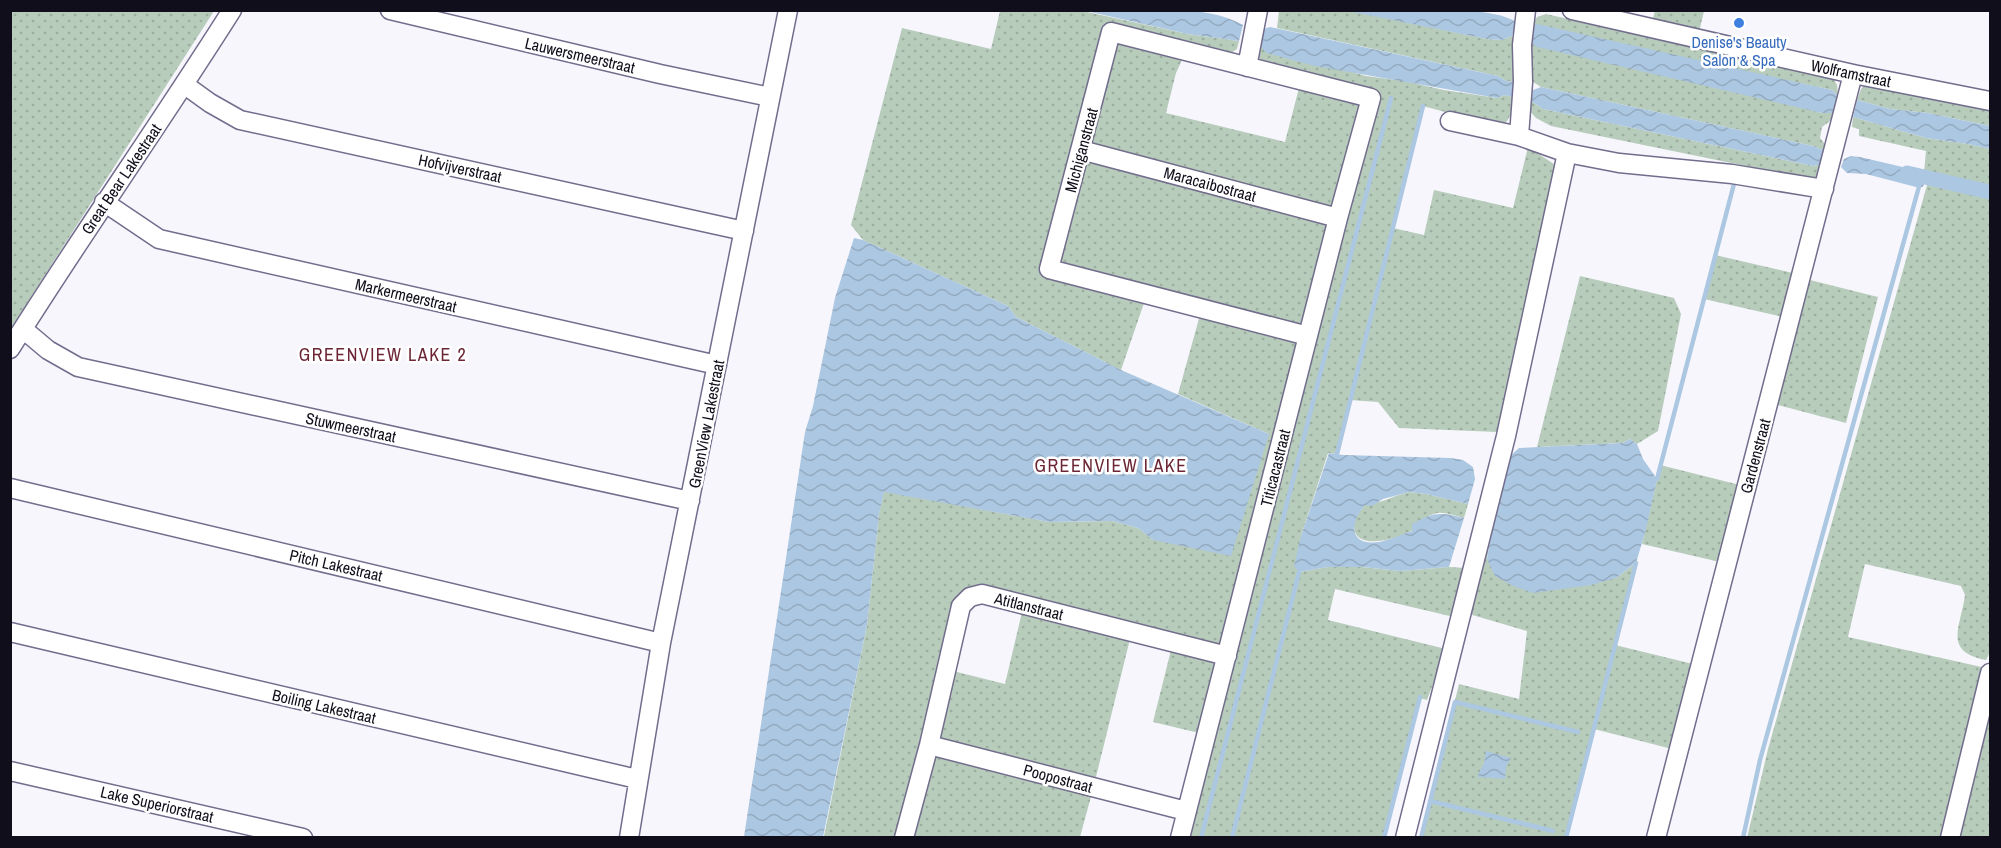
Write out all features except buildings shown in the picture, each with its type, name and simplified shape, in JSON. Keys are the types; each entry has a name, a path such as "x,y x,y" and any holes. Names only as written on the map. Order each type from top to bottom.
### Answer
{"street":[{"name":"Great Bear Lakestraat","path":"10,349 104,202 185,85 232,10"},
{"name":"Lauwersmeerstraat","path":"390,10 660,74 771,97"},
{"name":"GreenView Lakestraat","path":"629,837 661,643 788,10"},
{"name":"Wolframstraat","path":"1572,10 1853,74 1990,101"},
{"path":"1519,136 1525,14"},
{"path":"1248,60 1257,18"},
{"name":"Michiganstraat","path":"1308,336 1049,269 1111,32 1248,60 1371,98"},
{"name":"Gardenstraat","path":"1656,837 1853,74"},
{"name":"Hofvijverstraat","path":"185,85 240,120 744,231"},
{"name":"Titicacastraat","path":"1180,837 1338,218 1371,98"},
{"path":"1450,121 1519,136 1567,153 1619,164 1826,183"},
{"name":"Maracaibostraat","path":"1081,150 1338,218"},
{"path":"1405,837 1506,436 1567,153"},
{"name":"Markermeerstraat","path":"104,202 159,239 717,365"},
{"name":"Stuwmeerstraat","path":"23,329 48,350 78,367 690,501"},
{"name":"Pitch Lakestraat","path":"10,488 661,643"},
{"name":"Atitlanstraat","path":"904,837 929,745 961,606 970,597 982,594 1227,656"},
{"name":"Boiling Lakestraat","path":"10,632 637,779"},
{"path":"1950,837 1990,673"},
{"name":"Poopostraat","path":"929,745 1186,811"},
{"name":"Lake Superiorstraat","path":"10,771 303,837"}],"green space":[{"path":"1078,10 1188,34 1239,41 1237,49 1231,53 1107,24 1042,273 1144,303 1121,370 1016,317 1008,306 863,240 851,225 902,28 991,49 1000,11"},
{"path":"1348,10 1487,39 1502,40 1512,36 1515,58 1514,82 1506,81 1498,76 1277,28 1279,11"},
{"path":"10,11 214,11 11,328"},
{"path":"1655,11 1704,11 1699,32 1652,22"},
{"path":"1546,14 1833,78 1837,85 1838,96 1832,90 1532,26 1537,17"},
{"path":"1529,37 1822,113 1834,113 1830,121 1822,127 1820,138 1824,143 1825,151 1813,146 1541,87 1530,80"},
{"path":"1124,43 1176,55 1182,60 1176,73 1166,113 1285,142 1299,88 1354,101 1359,105 1361,111 1335,203 1331,207 1092,145 1091,140 1116,46"},
{"path":"1260,45 1366,76 1497,98 1504,95 1514,97 1511,114 1501,127 1423,106 1393,228 1424,235 1434,190 1513,208 1528,147 1557,166 1502,428 1497,432 1399,428 1378,402 1350,400 1337,454 1328,453 1301,536 1299,572 1328,567 1362,567 1400,571 1449,567 1467,568 1454,617 1335,589 1328,620 1446,649 1427,700 1420,698 1384,837 1187,838 1379,95 1263,63 1259,58"},
{"path":"1867,84 1990,111 1990,126 1928,113 1890,109 1857,100 1861,89"},
{"path":"1531,101 1543,109 1813,166 1822,164 1817,179 1809,179 1551,126 1536,118 1527,108"},
{"path":"1853,117 1926,138 1990,149 1990,652 1986,660 1972,656 1959,644 1958,627 1965,595 1961,586 1865,564 1848,637 1986,668 1944,837 1747,838 1768,749 1929,178 1924,172 1926,151 1859,136 1859,129 1852,127"},
{"path":"1088,161 1327,224 1329,231 1302,326 1062,264 1061,256 1083,166"},
{"path":"1715,255 1793,273 1783,317 1704,299"},
{"path":"1580,276 1674,298 1681,314 1658,431 1637,444 1630,439 1622,443 1537,447"},
{"path":"1806,279 1878,297 1846,423 1774,404"},
{"path":"1200,315 1299,342 1224,640 1220,645 959,597 896,837 830,838 824,836 867,625 879,513 884,491 1049,522 1112,521 1138,528 1153,540 1269,434 1178,394"},
{"path":"1660,465 1740,485 1720,562 1642,544"},
{"path":"1409,492 1468,504 1464,518 1437,513 1427,517 1404,534 1387,540 1368,541 1356,533 1355,519 1365,505"},
{"path":"1490,541 1487,559 1616,578 1636,563 1615,645 1693,664 1672,749 1594,729 1566,837 1421,838 1459,684 1519,699 1527,631 1469,614"},
{"path":"1022,612 1130,639 1095,781 945,742 939,738 953,671 1005,684"},
{"path":"1171,650 1216,664 1199,733 1153,722"},
{"path":"1990,691 1990,837 1954,837"},
{"path":"935,755 1092,793 1080,837 909,838"}],"water":[{"path":"1187,10 1226,18 1243,25 1239,41 1188,34 1086,11"},
{"path":"1460,10 1502,16 1516,22 1512,36 1502,40 1348,11"},
{"path":"1537,24 1832,90 1838,96 1834,113 1822,113 1537,47 1529,42 1532,26"},
{"path":"1270,27 1498,76 1506,81 1514,82 1514,97 1504,95 1497,98 1315,66 1266,53 1260,45 1263,29"},
{"path":"1541,87 1813,146 1825,151 1822,164 1813,166 1543,109 1531,101 1533,90"},
{"path":"1857,100 1890,109 1928,113 1990,126 1990,149 1926,138 1853,117"},
{"path":"1851,156 1924,172 1923,187 1866,174 1847,173 1841,167 1844,159"},
{"path":"854,238 863,240 1008,306 1016,317 1121,370 1269,434 1231,556 1153,540 1138,528 1112,521 1049,522 884,492 879,514 867,625 823,837 744,837 805,432 813,406 835,298"},
{"path":"1630,439 1637,444 1643,459 1657,479 1636,563 1616,578 1591,585 1533,593 1495,576 1487,559 1509,457 1519,448 1622,443"},
{"path":"1329,453 1451,458 1463,460 1473,467 1475,479 1468,504 1409,492 1383,499 1372,506 1365,505 1354,526 1357,537 1362,541 1379,542 1412,531 1412,524 1432,515 1442,514 1464,518 1449,567 1400,571 1362,567 1328,567 1299,572 1294,566 1301,536"},
{"path":"1486,751 1511,758 1506,767 1505,779 1477,777 1484,763"}],"waterway":[{"path":"1201,838 1391,98"},
{"path":"1337,454 1423,106"},
{"path":"1907,173 1990,192"},
{"path":"1657,479 1735,180"},
{"path":"1743,838 1760,760 1920,183"},
{"path":"1566,838 1636,563"},
{"path":"1232,838 1299,572"},
{"path":"1384,838 1420,697"},
{"path":"1421,838 1455,702 1578,732"},
{"path":"1430,801 1553,831"}],"place":[{"name":"Denise's Beauty Salon & Spa","path":"1739,23"}],"district":[{"name":"GREENVIEW LAKE 2","path":"383,354"},
{"name":"GREENVIEW LAKE","path":"1111,465"}]}
